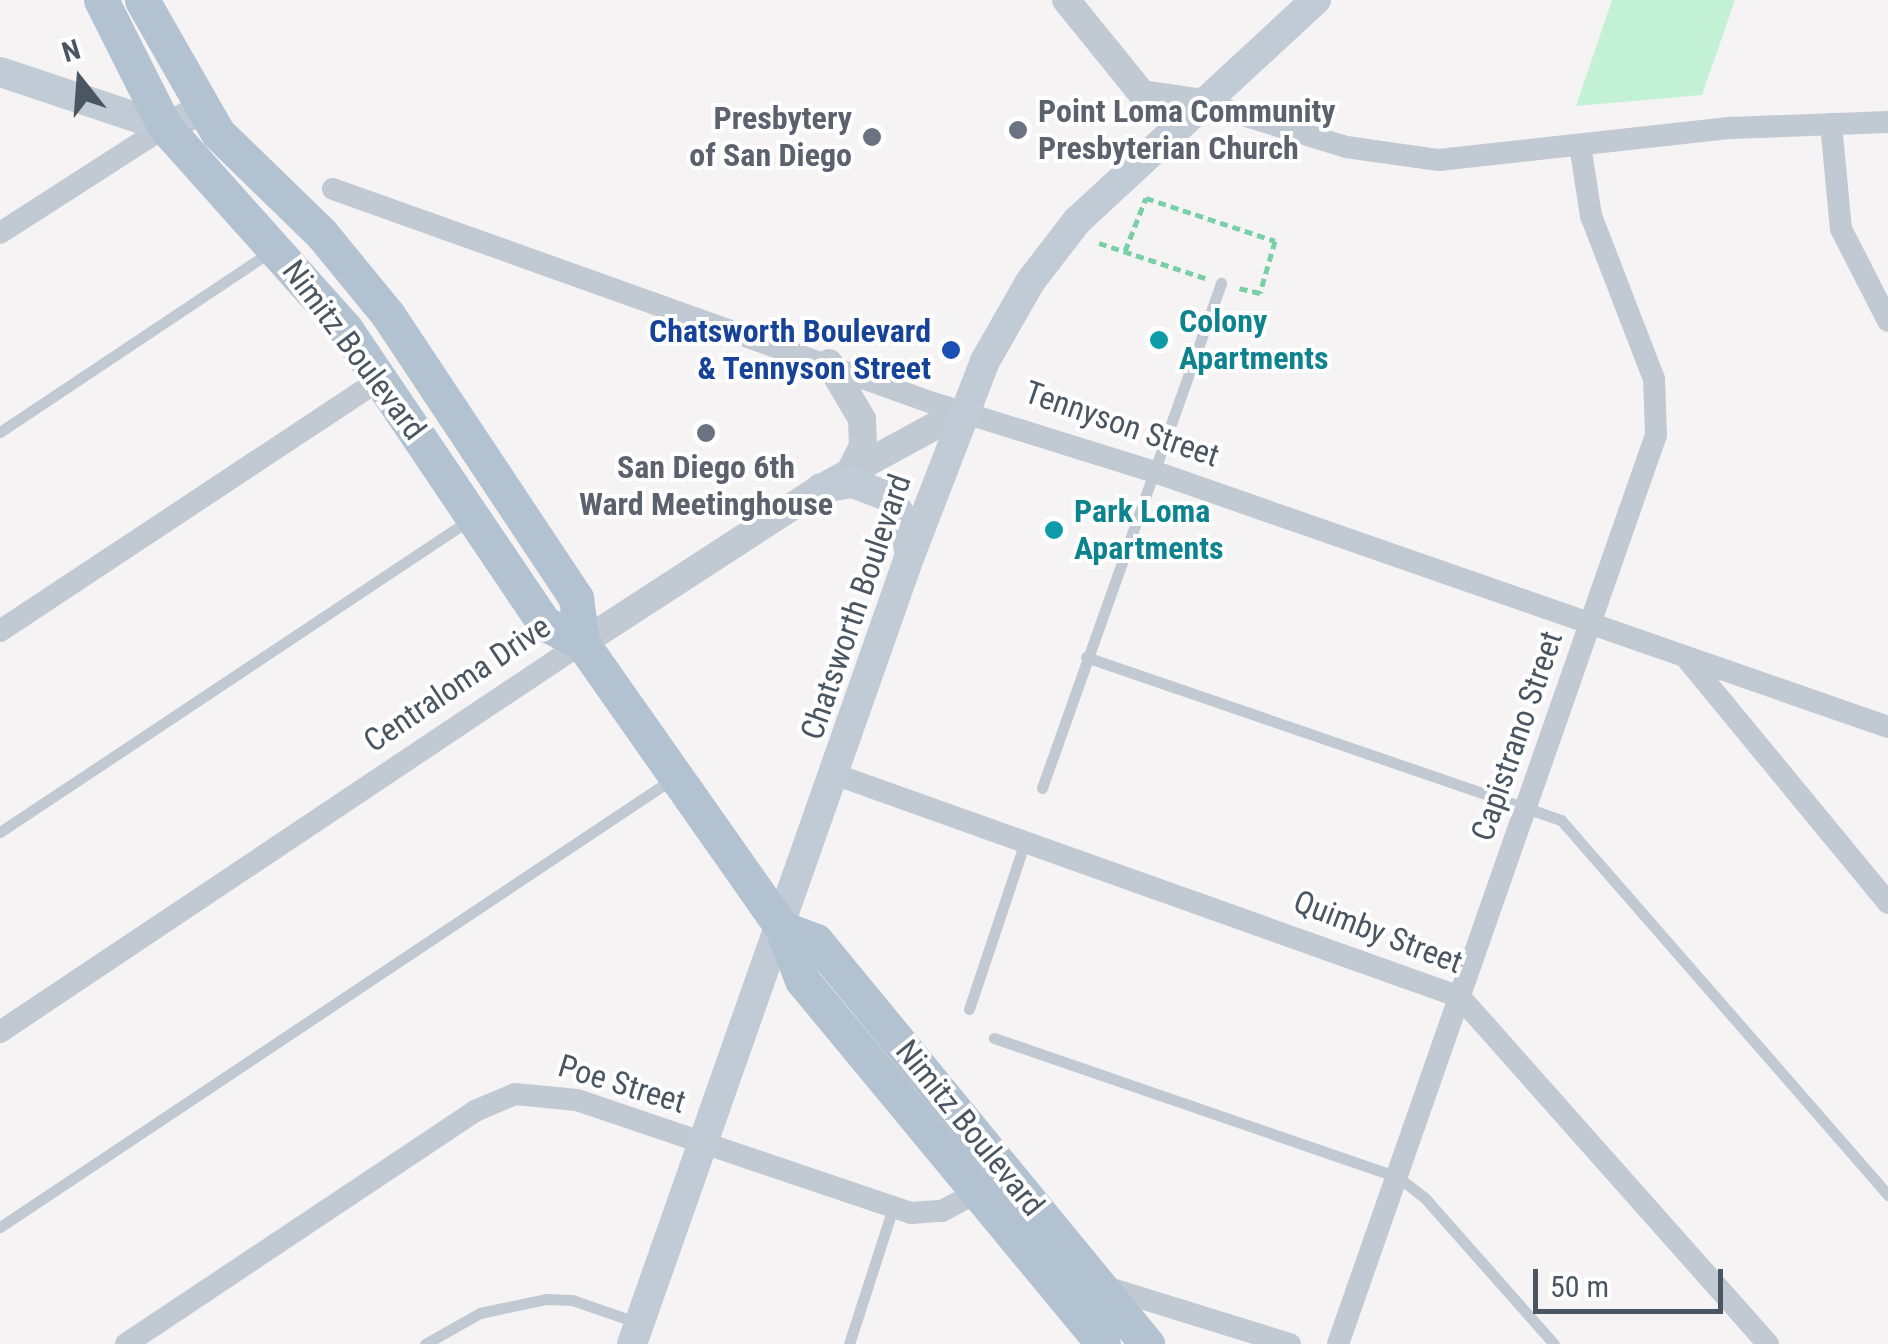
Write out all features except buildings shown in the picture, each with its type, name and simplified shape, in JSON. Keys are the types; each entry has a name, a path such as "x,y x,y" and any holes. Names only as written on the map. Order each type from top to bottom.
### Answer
{"main road":[{"name":"Nimitz Boulevard","path":"101,0 165,127 277,248 380,379 544,623 582,643"},
{"name":"Nimitz Boulevard","path":"142,0 202,110 321,233 388,314 576,598 582,643 782,928 802,980 1103,1344"},
{"name":"Chatsworth Boulevard","path":"636,1334 962,411 1012,311 1061,239 1316,0"},
{"path":"0,72 165,127 202,110"},
{"path":"821,488 852,483 889,498 906,522 909,558"},
{"name":"Nimitz Boulevard","path":"782,928 816,940 1147,1344"}],"street":[{"path":"1066,0 1142,94 1246,111 1346,147 1416,158 1888,122"},
{"path":"1831,124 1841,228 1888,322"},
{"path":"0,233 165,127"},
{"name":"Capistrano Street","path":"1338,1344 1659,418 1650,368 1592,216 1580,145"},
{"name":"Tennyson Street","path":"333,189 962,411 1152,471 1888,726"},
{"path":"829,363 862,419 863,446 852,470"},
{"path":"0,632 380,379"},
{"name":"Centraloma Drive","path":"0,1032 821,488 962,411"},
{"path":"1686,657 1888,903"},
{"name":"Quimby Street","path":"834,774 1430,980 1460,997 1768,1344"},
{"name":"Poe Street","path":"126,1344 503,1097 551,1093 894,1208 942,1211 976,1193"},
{"path":"1099,1285 1290,1344"}],"lane":[{"path":"0,432 277,248"},
{"path":"1042,788 1221,283"},
{"path":"0,832 474,517"},
{"path":"1086,656 1561,820 1888,1195"},
{"path":"0,1227 674,778"},
{"path":"969,1009 1025,842"},
{"path":"994,1038 1398,1177 1424,1197 1554,1344"},
{"path":"849,1344 894,1208"},
{"path":"424,1344 480,1313 546,1299 572,1300 636,1334"}],"path":[{"path":"1099,243 1260,293 1276,241 1146,198 1125,251"}],"green space":[{"path":"1612,0 1735,0 1702,95 1576,106"}],"place":[{"name":"Point Loma Community Presbyterian Church","path":"1018,130"},
{"name":"Presbytery of San Diego","path":"872,137"},
{"name":"Colony Apartments","path":"1159,340"},
{"name":"Chatsworth Boulevard & Tennyson Street","path":"951,350"},
{"name":"San Diego 6th Ward Meetinghouse","path":"706,433"},
{"name":"Park Loma Apartments","path":"1054,530"}]}
